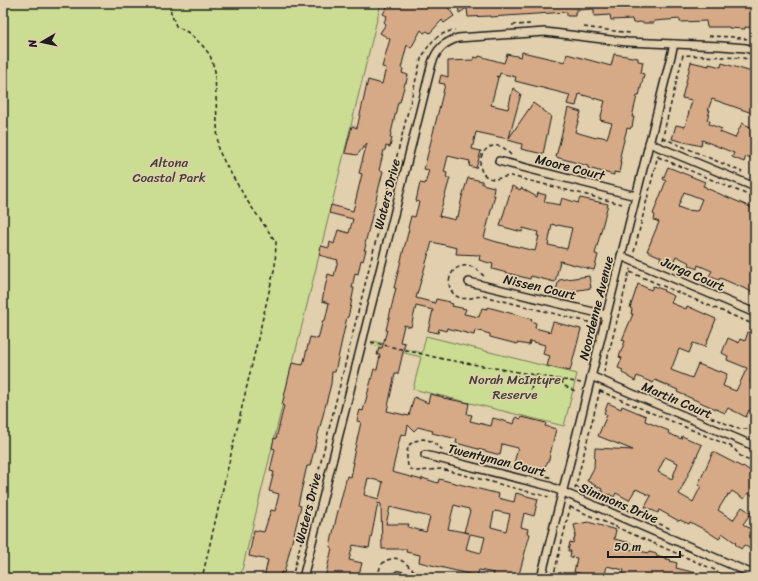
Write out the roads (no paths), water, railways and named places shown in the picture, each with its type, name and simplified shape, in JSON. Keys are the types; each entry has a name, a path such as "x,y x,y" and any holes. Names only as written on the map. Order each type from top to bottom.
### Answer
{"street":[{"name":"Waters Drive","path":"303,578 432,63 439,48 451,40 458,38 533,32 554,33 627,42 674,44"},
{"path":"674,44 736,47 755,51"},
{"name":"Noordenne Avenue","path":"541,578 674,44"},
{"path":"649,144 755,187"},
{"name":"Moore Court","path":"499,161 636,196"},
{"name":"Jurga Court","path":"621,256 755,313"},
{"name":"Nissen Court","path":"469,282 606,315"},
{"name":"Martin Court","path":"591,376 754,446"},
{"name":"Twentyman Court","path":"425,454 562,491"},
{"name":"Simmons Drive","path":"562,491 755,575"},
{"path":"398,575 408,578"}],"park label":[{"name":"Altona Coastal Park","path":"169,170"},
{"name":"Norah McIntyre Reserve","path":"515,386"}]}
